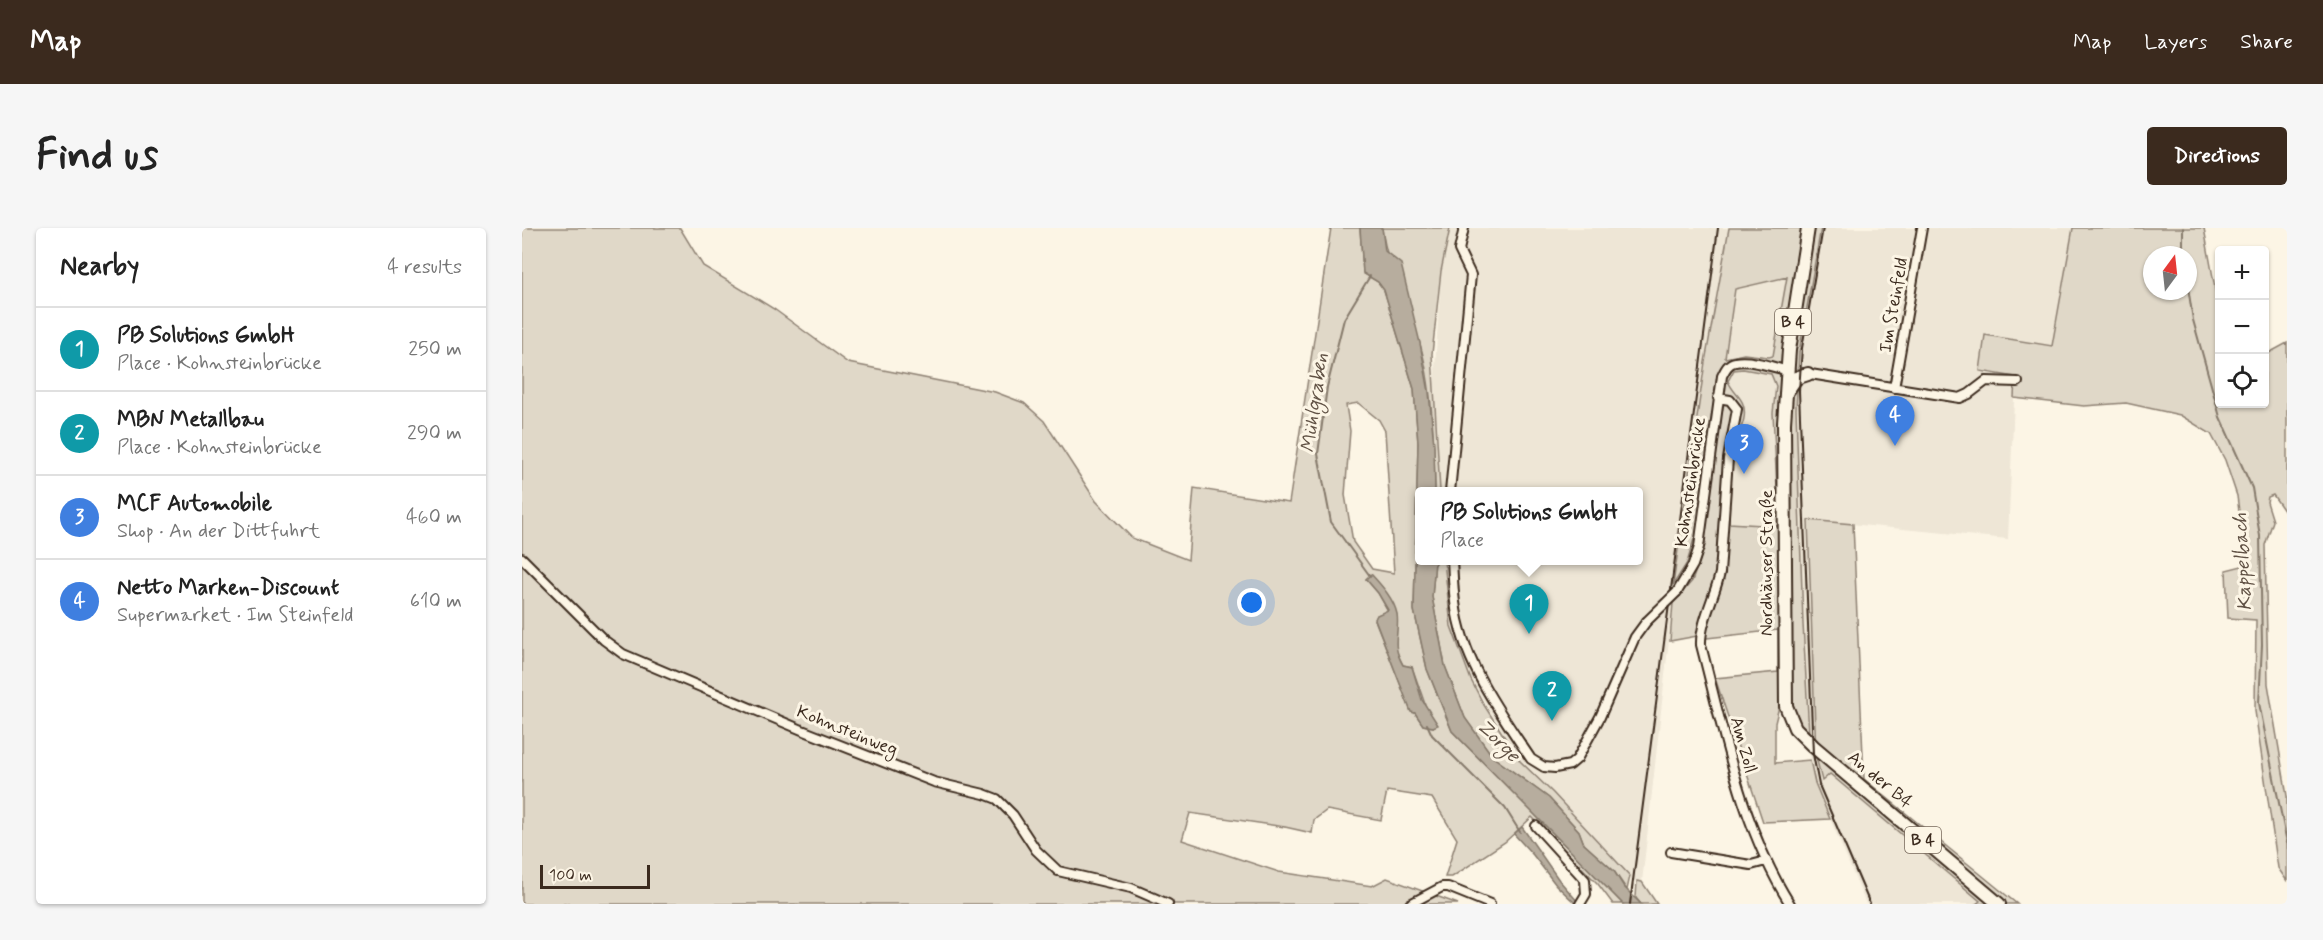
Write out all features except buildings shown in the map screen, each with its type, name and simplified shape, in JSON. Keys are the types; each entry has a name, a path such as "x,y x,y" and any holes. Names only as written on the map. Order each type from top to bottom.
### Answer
{"main road":[{"name":"Nordhäuser Straße","path":"1808,228 1787,370 1784,480 1786,706 1795,728 1813,747"},
{"path":"1786,394 1796,378 1809,374"},
{"name":"An der B4","path":"1813,747 1999,904"}],"street":[{"path":"1451,487 1472,275 1459,250 1464,228"},
{"name":"Im Steinfeld","path":"1894,388 1922,228"},
{"name":"Kohnsteinbrücke","path":"1452,565 1455,604 1466,646 1478,677 1517,738 1531,759 1544,767 1563,767 1577,759 1605,709 1635,637 1646,622 1677,592 1687,578 1698,554 1718,398 1726,367 1733,362 1787,370"},
{"path":"1787,370 1960,398 1986,381 2018,382"},
{"name":"Am Zoll","path":"1718,398 1730,400 1737,409 1728,459 1720,573 1716,592 1700,634 1701,645 1745,808 1772,876 1790,904"},
{"name":"Kohnsteinweg","path":"522,558 604,640 623,654 802,730 934,782 997,799 1013,815 1036,849 1058,870 1131,888 1168,904"},
{"path":"1536,826 1585,880 1586,894 1580,903"},
{"path":"1671,852 1751,865 1766,861"},
{"path":"1410,904 1442,887 1448,887 1490,904"}],"shaded area":[{"path":"522,228 680,228 703,266 774,309 848,363 995,392 1024,403 1044,421 1096,501 1132,538 1188,560 1194,488 1289,503 1331,228 1360,228 1363,273 1378,282 1384,290 1414,389 1418,443 1417,487 1415,487 1414,610 1427,669 1452,731 1623,904 1613,904 1598,884 1532,817 1505,842 1452,877 1445,877 1457,839 1432,798 1387,791 1381,820 1327,810 1314,820 1312,833 1190,813 1182,840 1279,872 1372,886 1387,878 1458,904 522,904","holes":["1358,403 1379,420 1385,431 1394,573 1372,569 1353,542 1345,495 1350,431 1346,405","1371,575 1382,587 1397,615 1396,650 1403,665 1412,667 1433,727 1423,725 1411,711 1375,620 1377,615 1388,611 1378,593 1366,579"]},
{"path":"1360,228 1382,228 1385,251 1401,264 1420,343 1429,392 1435,487 1417,487 1418,443 1414,389 1384,290 1378,282 1363,273"},
{"path":"1382,228 1450,228 1441,271 1432,354 1440,487 1435,487 1432,415 1424,358"},
{"path":"1450,228 1729,228 1705,362 1673,585 1662,596 1661,613 1673,603 1642,882 1629,880 1629,876 1520,761 1471,680 1451,626 1444,565 1643,565 1643,487 1440,487 1434,384 1441,272"},
{"path":"1729,228 1821,228 1799,352 1796,409 1810,752 1785,722 1780,702 1775,723 1775,763 1810,760 1815,783 1830,819 1763,822 1715,678 1778,672 1778,630 1707,638 1697,636 1670,641 1673,603 1692,581 1706,543 1694,539 1687,563 1673,585 1705,362","holes":["1787,277 1773,356 1744,354 1725,358 1735,289","1743,369 1771,374 1776,386 1773,413 1779,526 1729,523 1732,453 1742,424 1744,409 1742,401 1728,381 1734,370"]},
{"path":"1821,228 2073,228 2052,347 1985,335 2015,377 2008,539 1808,520 1816,757 1821,781 1830,774 1980,902 1976,904 1866,904 1811,769 1803,624 1796,409 1799,352"},
{"path":"2073,228 2204,228 2215,288 2215,408 2269,408 2269,353 2287,343 2287,515 2273,495 2268,497 2267,502 2273,521 2265,545 2268,684 2287,796 2287,881 2278,868 2255,711 2256,620 2228,618 2226,570 2246,565 2237,496 2225,460 2211,434 2180,415 2126,403 2084,406 2014,398 2015,377 1980,371 1985,335 2052,346"},
{"path":"1788,277 1773,356 1744,354 1724,359 1735,289"},
{"path":"1742,369 1771,374 1776,386 1773,413 1779,526 1729,523 1731,460 1743,402 1732,391 1728,381 1734,370"},
{"path":"1808,520 1853,524 1864,779 2017,904 1976,904 1980,901 1830,774 1822,781 1816,757"},
{"path":"1415,565 1435,565 1432,597 1445,666 1465,718 1493,757 1549,798 1579,831 1584,844 1614,871 1624,887 1641,904 1623,904 1452,731 1427,669 1414,610"},
{"path":"1435,565 1444,565 1451,626 1471,680 1484,705 1520,761 1630,876 1627,890 1614,871 1584,844 1579,831 1549,798 1493,757 1465,718 1445,666 1432,597"},
{"path":"1371,574 1387,592 1393,603 1398,621 1396,644 1399,657 1403,665 1412,667 1422,700 1438,725 1433,727 1423,725 1415,713 1411,712 1375,619 1377,615 1388,610 1366,579"},
{"path":"1522,827 1559,880 1578,902 1576,904 1556,885 1514,834"},
{"path":"1637,881 1642,882 1657,904 1641,904 1636,898"}],"waterway":[{"name":"Kappelbach","path":"2183,228 2183,246"},
{"name":"Mühlgraben","path":"1370,276 1344,319 1327,387 1318,454 1331,522 1370,576"},
{"name":"Kappelbach","path":"2190,300 2193,320 2220,417 2252,488 2260,536 2262,645 2259,703 2287,843"},
{"name":"Mühlgraben","path":"1427,724 1432,735 1505,808 1520,832"}],"railway":[{"path":"1630,904 1718,228"},
{"path":"1823,228 1802,348 1799,391 1813,754 1819,785 1870,904"}],"place":[{"name":"Netto Marken-Discount","path":"1895,446"},
{"name":"MCF Automobile","path":"1744,474"},
{"name":"PB Solutions GmbH","path":"1529,634"},
{"name":"MBN Metallbau","path":"1552,721"}],"water label":[{"name":"Zorge","path":"1498,741"}]}
